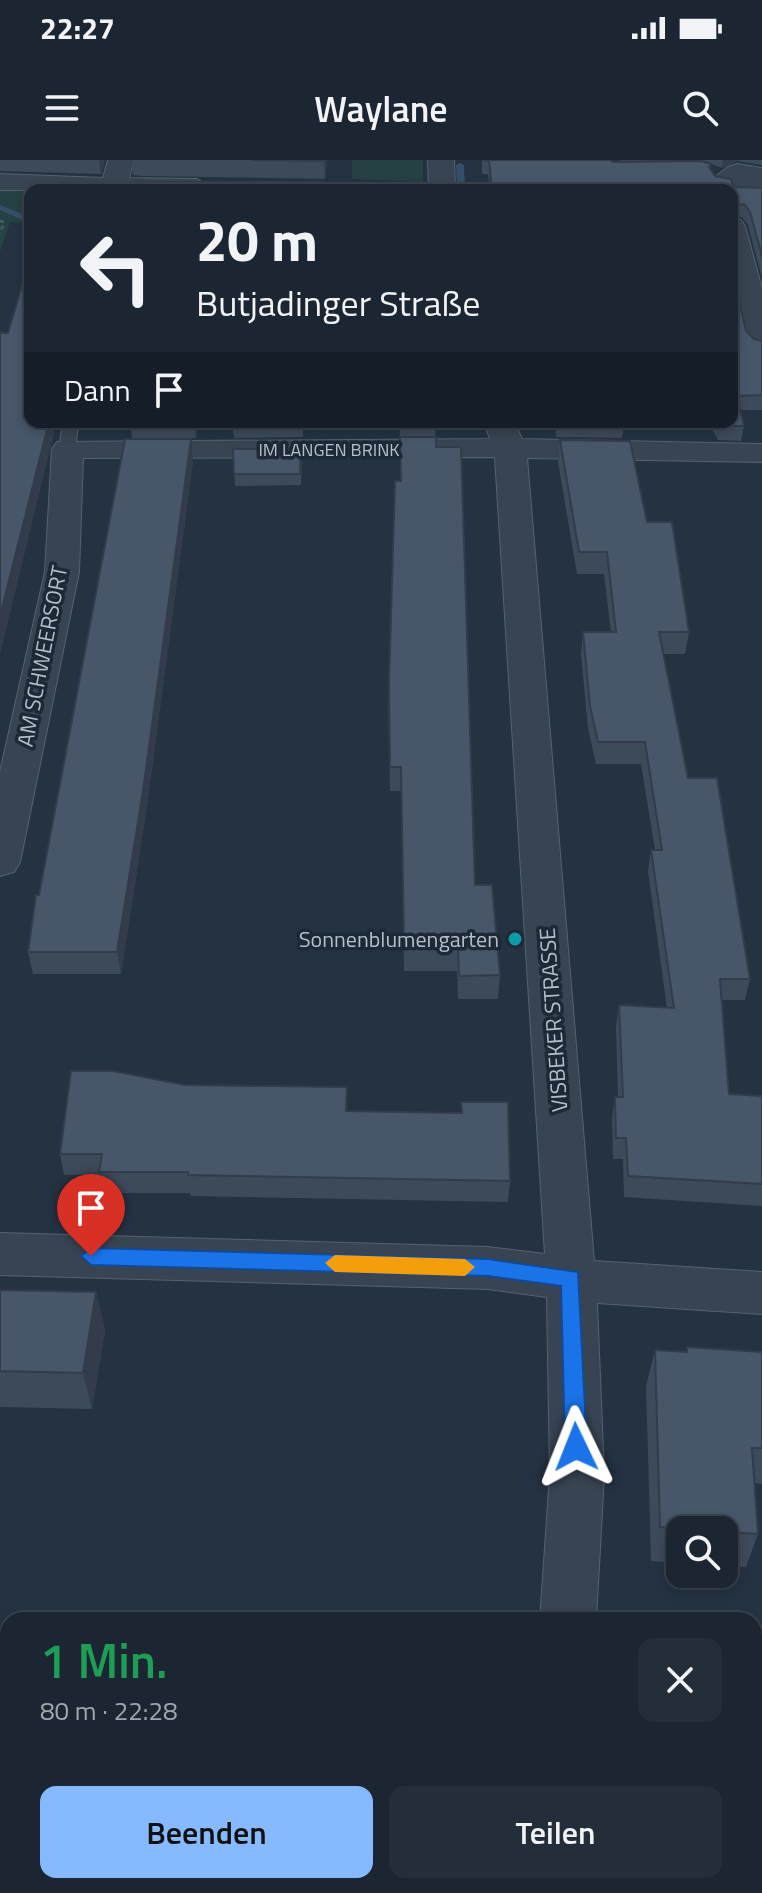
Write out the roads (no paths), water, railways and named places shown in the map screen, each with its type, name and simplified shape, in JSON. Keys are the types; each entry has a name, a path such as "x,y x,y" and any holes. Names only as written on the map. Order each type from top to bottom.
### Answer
{"street":[{"path":"112,184 121,160"},
{"path":"441,160 442,184"},
{"path":"726,183 737,172 762,176"},
{"path":"0,182 37,184"},
{"path":"738,185 762,190"},
{"path":"738,250 762,344"},
{"name":"IM LANGEN BRINK","path":"70,435 504,435 762,453"},
{"name":"AM SCHWEERSORT","path":"0,862 62,572 70,435"},
{"name":"VISBEKER STRASSE","path":"504,435 571,1278 577,1475 568,1612"},
{"path":"0,1254 488,1268 635,1287 762,1293"}],"waterway":[{"path":"460,165 461,184"},
{"path":"0,207 24,217"}],"place":[{"name":"Sonnenblumengarten","path":"515,939"}]}
